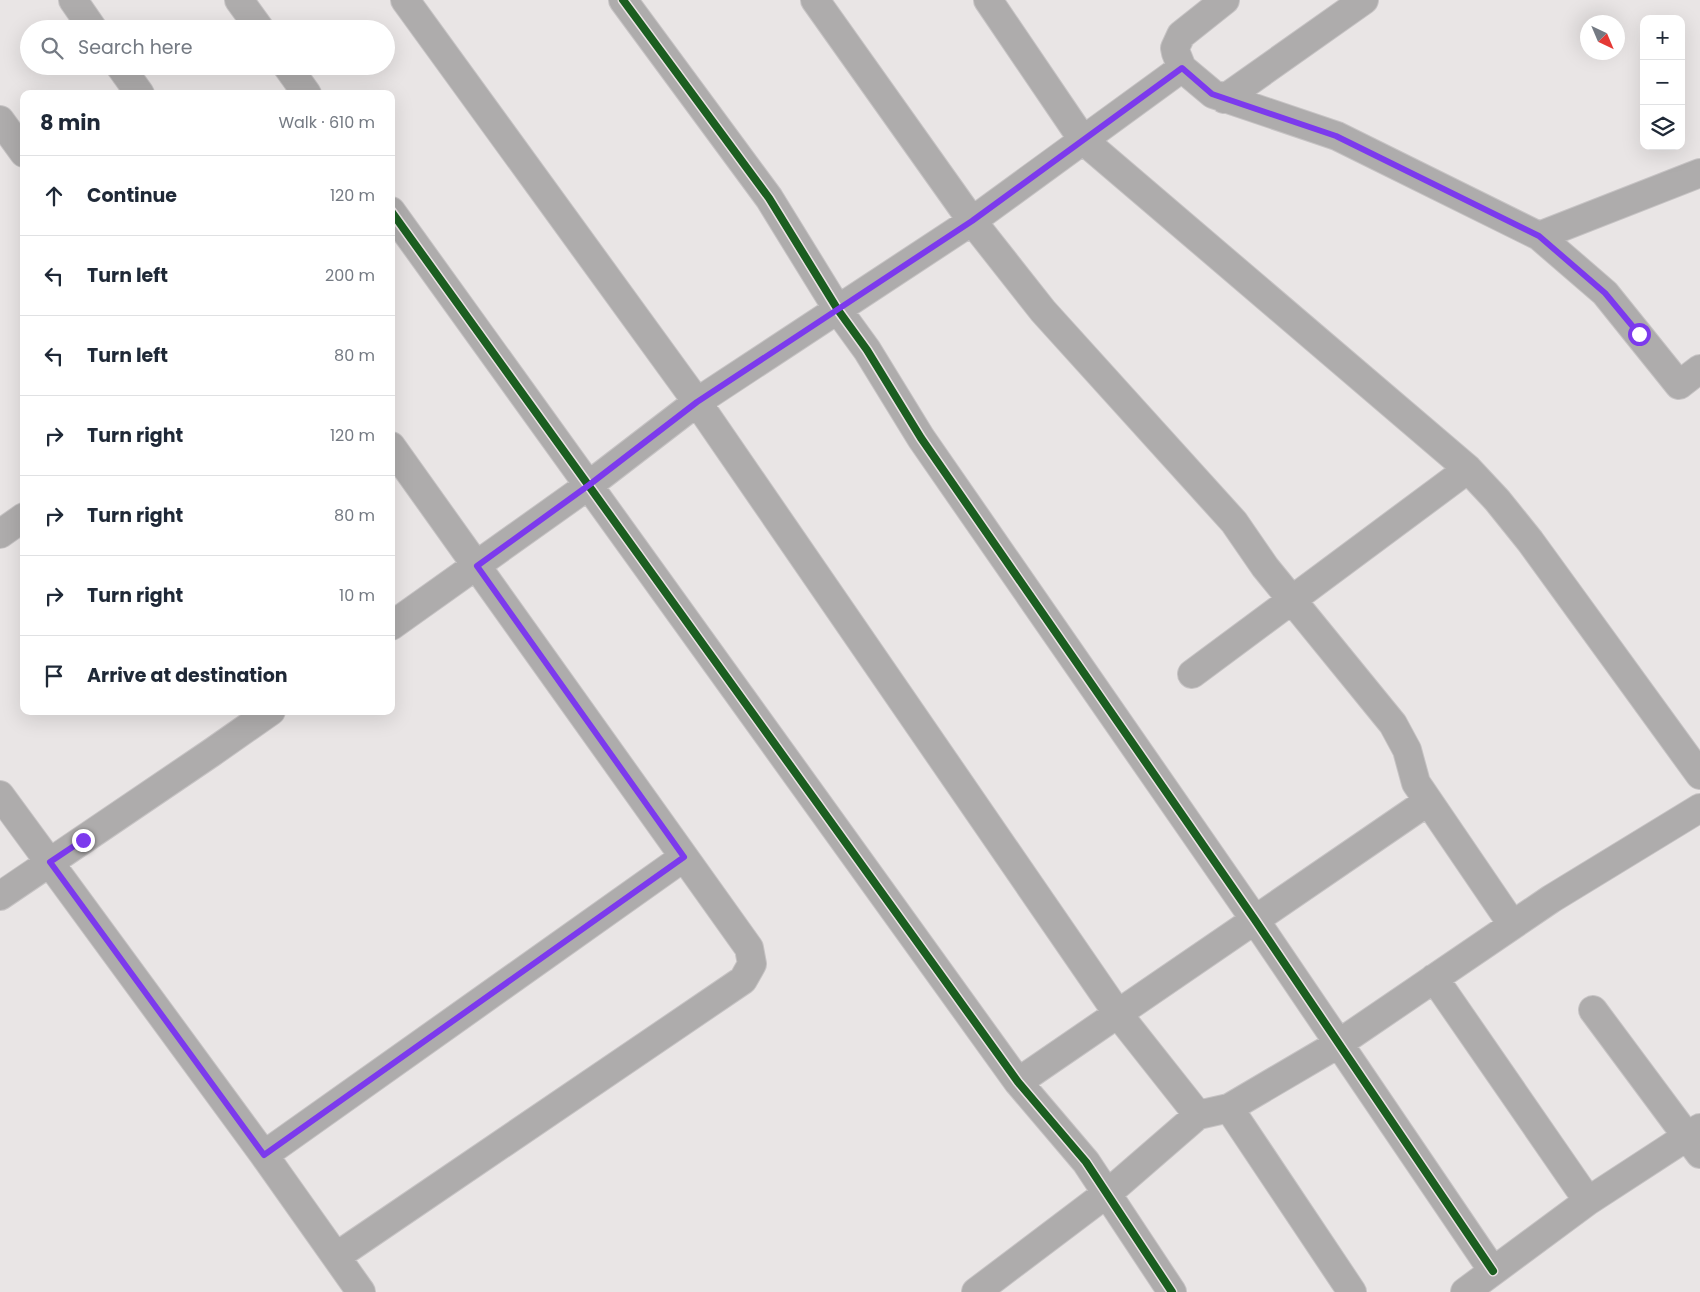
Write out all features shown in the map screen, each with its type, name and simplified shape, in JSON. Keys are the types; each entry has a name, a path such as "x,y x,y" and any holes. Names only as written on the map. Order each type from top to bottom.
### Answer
{"street":[{"path":"73,0 87,20"},
{"path":"239,0 253,20"},
{"path":"405,0 697,402 1118,1014 1198,1115"},
{"path":"623,0 769,198 838,310 867,350 926,446 1255,920 1493,1271"},
{"path":"816,0 972,221 1043,311 1234,522 1265,567 1393,724 1407,750 1416,783 1427,802 1512,924"},
{"path":"988,0 1082,140 1468,468 1498,500 1530,541 1700,776"},
{"path":"1225,0 1181,35 1178,40 1176,53 1182,68 1212,94 1336,136 1539,236 1605,293 1679,385 1700,369"},
{"path":"1224,99 1364,0"},
{"path":"395,623 589,485 697,402 972,221 1182,68"},
{"path":"126,75 137,90"},
{"path":"293,75 304,90"},
{"path":"0,120 20,148"},
{"path":"1539,236 1700,173"},
{"path":"395,217 1018,1082 1086,1162 1172,1292"},
{"path":"336,1256 743,980 752,964 749,948 395,452"},
{"path":"1192,674 1468,468"},
{"path":"0,896 265,715"},
{"path":"0,795 264,1155 361,1292"},
{"path":"1018,1082 1427,802"},
{"path":"976,1292 1108,1193 1198,1115 1229,1108 1338,1044 1512,924 1700,808"},
{"path":"264,1155 684,857"},
{"path":"1434,978 1588,1201"},
{"path":"1464,1292 1588,1201 1696,1139 1593,1010"},
{"path":"1229,1108 1352,1292"}],"cycle path":[{"path":"623,0 769,198 838,310 867,350 921,438 1255,920 1493,1271"},
{"path":"395,217 1018,1082 1086,1162 1172,1292"}],"route":[{"path":"83,840 50,862 264,1155 684,857 477,566 589,485 697,402 972,221 1182,68 1212,94 1336,136 1539,236 1605,293 1639,334"}]}
